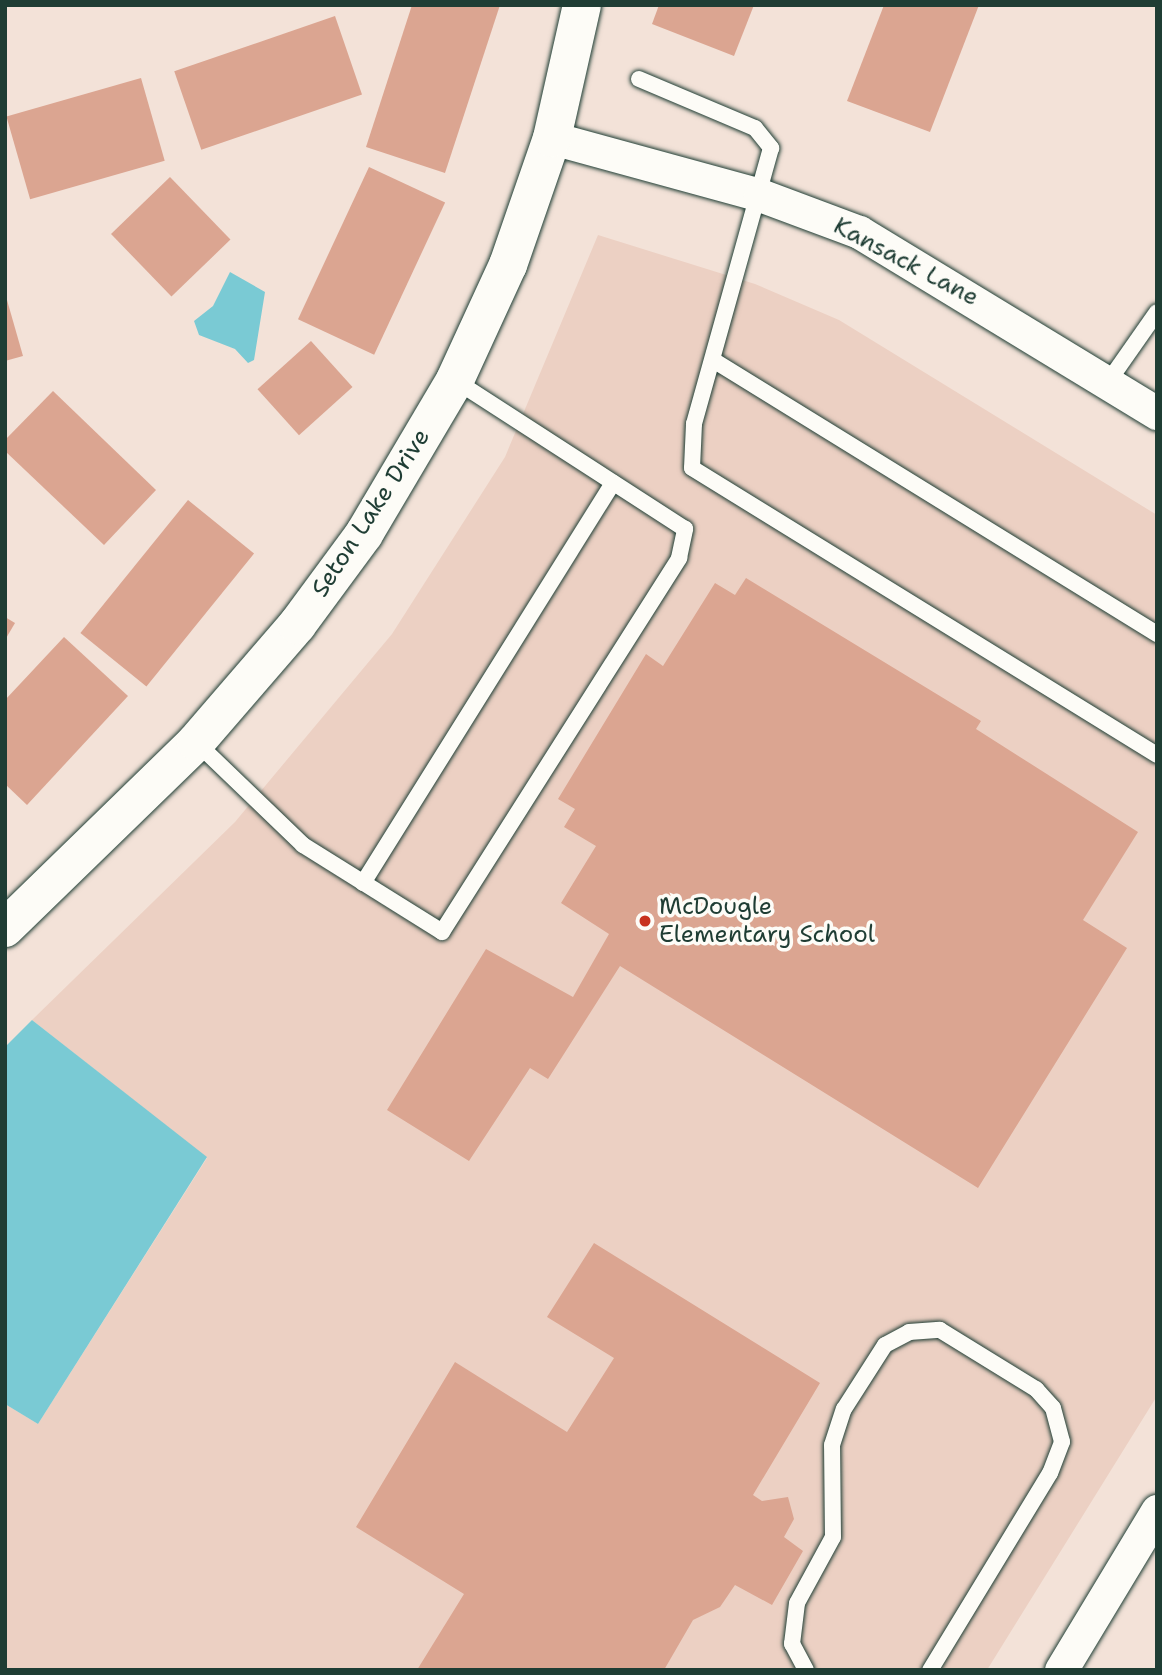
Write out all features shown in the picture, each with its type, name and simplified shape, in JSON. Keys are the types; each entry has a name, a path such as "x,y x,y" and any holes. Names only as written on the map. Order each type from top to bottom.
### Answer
{"street":[{"name":"Seton Lake Drive","path":"6,926 196,742 364,534 455,380 508,265 552,138 582,5"},
{"name":"Kansack Lane","path":"552,138 760,195 859,232 1157,413"},
{"path":"1061,1670 1157,1511"}],"lane":[{"path":"639,79 755,128 771,148 694,424 692,468 1157,755"},
{"path":"1108,382 1157,312"},
{"path":"713,360 1157,634"},
{"path":"196,742 303,845 442,932 679,558 685,529 455,380"},
{"path":"363,883 614,483"},
{"path":"806,1670 792,1644 797,1603 834,1537 832,1445 845,1409 885,1345 909,1332 940,1330 1036,1389 1053,1408 1062,1442 1050,1473 930,1670"}],"shaded area":[{"name":"McDougle Elementary School","path":"598,235 755,284 839,320 1157,515 1157,1396 987,1670 5,1670 5,1404 38,1424 207,1158 32,1020 235,822 392,634 505,457"}],"water":[{"path":"230,272 265,292 254,360 248,363 235,349 199,335 194,321 213,306"},
{"path":"32,1020 207,1157 38,1424 5,1404 5,1047"}],"building":[{"path":"412,5 500,5 445,173 366,147"},
{"path":"659,5 754,5 734,56 652,24"},
{"path":"884,5 979,5 930,132 847,101"},
{"path":"335,16 362,94 201,150 174,71"},
{"path":"141,78 165,161 30,199 6,117"},
{"path":"369,167 445,202 374,355 298,319"},
{"path":"170,177 230,240 171,297 111,234"},
{"path":"5,293 23,356 5,361"},
{"path":"311,341 352,387 299,435 257,389"},
{"path":"53,391 156,490 104,545 5,451 5,440"},
{"path":"188,500 254,553 146,686 80,633"},
{"path":"746,578 981,721 976,729 1138,832 1083,920 1127,948 978,1188 620,966 548,1079 530,1068 469,1161 387,1110 486,949 573,997 609,934 561,903 596,846 564,827 575,809 558,799 646,654 663,666 715,583 735,595"},
{"path":"5,617 15,623 5,640"},
{"path":"64,637 128,696 27,805 5,784 5,700"},
{"path":"594,1243 820,1383 753,1495 762,1501 788,1497 794,1519 784,1537 803,1551 772,1605 735,1585 720,1607 693,1620 664,1670 417,1670 464,1594 356,1527 455,1362 567,1432 614,1358 547,1317"}],"place":[{"name":"McDougle Elementary School","path":"645,921"}]}
